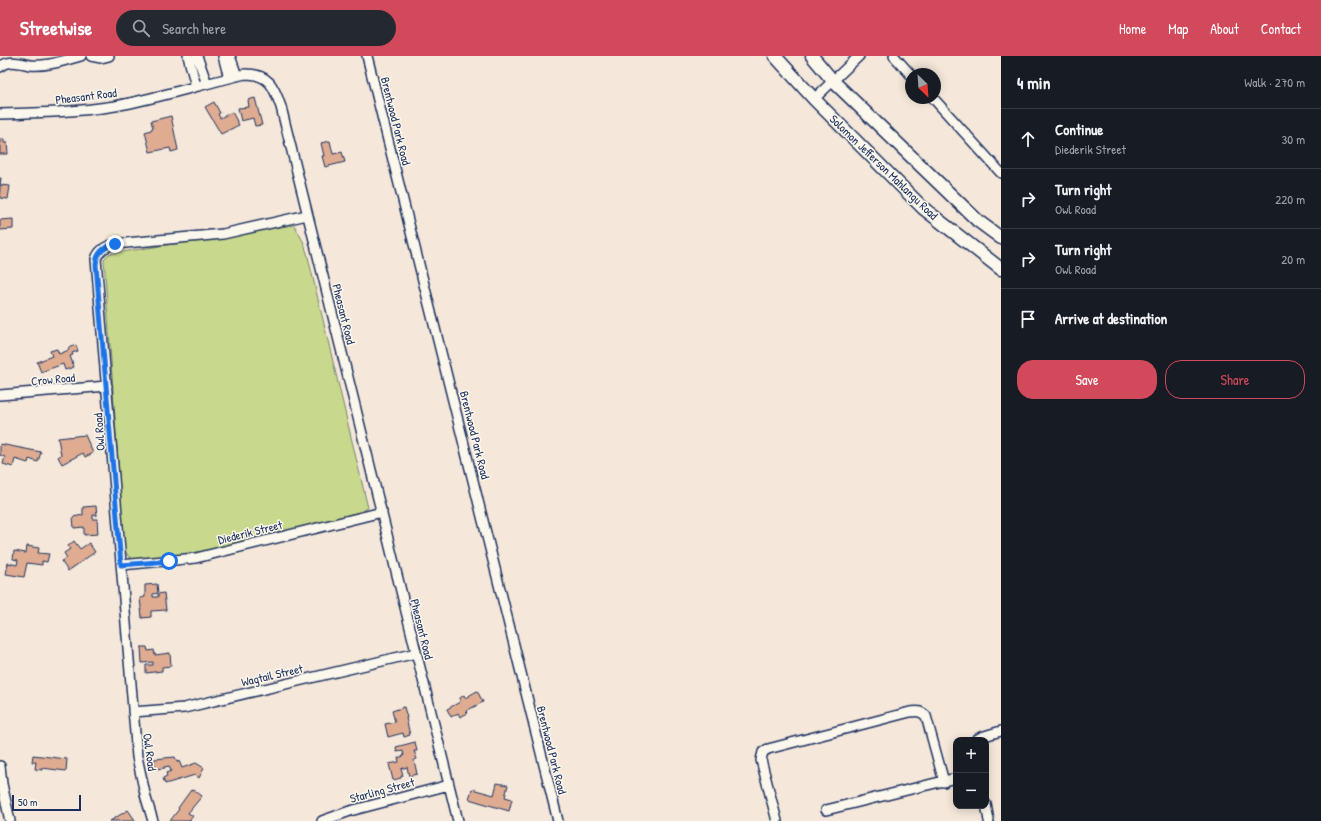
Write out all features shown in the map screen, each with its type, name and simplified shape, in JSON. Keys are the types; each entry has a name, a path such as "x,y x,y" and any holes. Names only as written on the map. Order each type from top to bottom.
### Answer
{"main road":[{"name":"Solomon Jefferson Mahlangu Road","path":"775,56 814,99 923,208 1001,269"},
{"path":"812,56 833,81 978,221 1001,238"}],"street":[{"path":"0,67 10,62 41,65 81,56"},
{"path":"188,56 196,86"},
{"path":"197,56 207,84"},
{"path":"222,56 233,77"},
{"path":"230,56 233,77"},
{"name":"Brentwood Park Road","path":"367,56 558,821"},
{"path":"814,99 860,56"},
{"path":"894,56 905,68"},
{"name":"Pheasant Road","path":"0,114 71,112 114,106 233,77 253,74 266,79 275,90 281,107 458,821"},
{"path":"938,104 1001,173"},
{"name":"Owl Road","path":"153,821 146,798 137,757 96,265 97,256 103,249 115,244 223,234 307,215"},
{"name":"Crow Road","path":"0,395 107,386"},
{"name":"Diederik Street","path":"121,565 196,558 382,512"},
{"name":"Wagtail Street","path":"133,712 184,708 416,653"},
{"path":"777,821 761,760 763,752 772,747 910,712 917,711 926,716 944,782"},
{"path":"980,737 1001,731"},
{"path":"0,766 10,821"},
{"path":"826,810 953,779"},
{"name":"Starling Street","path":"322,821 350,811 449,785"},
{"path":"987,809 989,821"}],"green space":[{"path":"294,225 303,241 307,253 368,508 360,512 193,555 133,559 128,556 124,549 104,259 109,254"}],"building":[{"path":"255,98 262,125 255,126 253,118 241,121 238,108 249,107 248,100"},
{"path":"214,102 220,113 218,114 220,118 232,112 239,125 221,134 205,107"},
{"path":"171,116 178,150 171,152 170,148 150,152 145,132 153,128 151,121"},
{"path":"0,139 4,139 4,143 7,143 8,154 0,154"},
{"path":"330,141 333,154 342,152 345,162 325,167 321,143"},
{"path":"0,185 10,186 8,199 0,198"},
{"path":"13,219 13,229 0,230 0,220"},
{"path":"76,345 78,351 72,353 73,355 70,356 74,367 65,370 63,364 41,372 37,362 52,356 50,351 57,349 59,354"},
{"path":"85,435 93,453 85,457 83,453 62,464 58,457 61,455 58,438"},
{"path":"0,444 41,452 38,462 29,459 28,463 15,459 13,467 3,464 5,457 0,455"},
{"path":"96,506 97,515 93,515 93,519 97,519 98,534 84,535 84,527 74,528 73,517 83,515 83,507"},
{"path":"74,541 80,549 89,543 95,552 68,571 61,561 67,558 64,553 70,549 68,546"},
{"path":"27,546 39,548 38,553 49,554 47,562 42,561 42,565 27,563 24,577 6,574 8,563 17,565 18,560 13,559 14,551 26,553"},
{"path":"157,584 158,593 153,594 153,597 158,597 158,594 164,593 166,610 151,611 151,617 142,618 140,598 145,597 145,585"},
{"path":"141,647 147,647 148,651 154,650 155,655 170,653 171,666 162,667 162,671 146,673 146,665 153,665 153,662 142,663"},
{"path":"477,691 483,702 466,711 468,713 460,717 458,713 451,717 447,709 460,702 460,698 464,695 465,698"},
{"path":"404,707 410,735 404,737 403,733 388,737 385,724 395,722 392,711"},
{"path":"415,742 417,751 414,751 417,759 414,760 417,774 409,776 407,767 401,769 403,776 401,776 401,778 393,780 389,764 399,762 398,758 404,756 403,751 397,752 396,747"},
{"path":"33,755 67,759 66,771 42,768 42,770 35,769 36,762 32,762"},
{"path":"175,757 177,762 179,761 182,768 196,763 204,768 199,778 195,775 165,784 163,778 167,776 166,773 171,771 169,766 155,769 154,759"},
{"path":"497,783 508,785 505,797 512,799 509,811 469,799 472,789 494,795"},
{"path":"191,790 194,790 202,796 188,813 193,816 189,821 170,821 179,809 178,808"},
{"path":"128,810 135,820 110,821"}],"route":[{"path":"115,244 108,246 98,254 96,265 121,565 169,561"}]}
